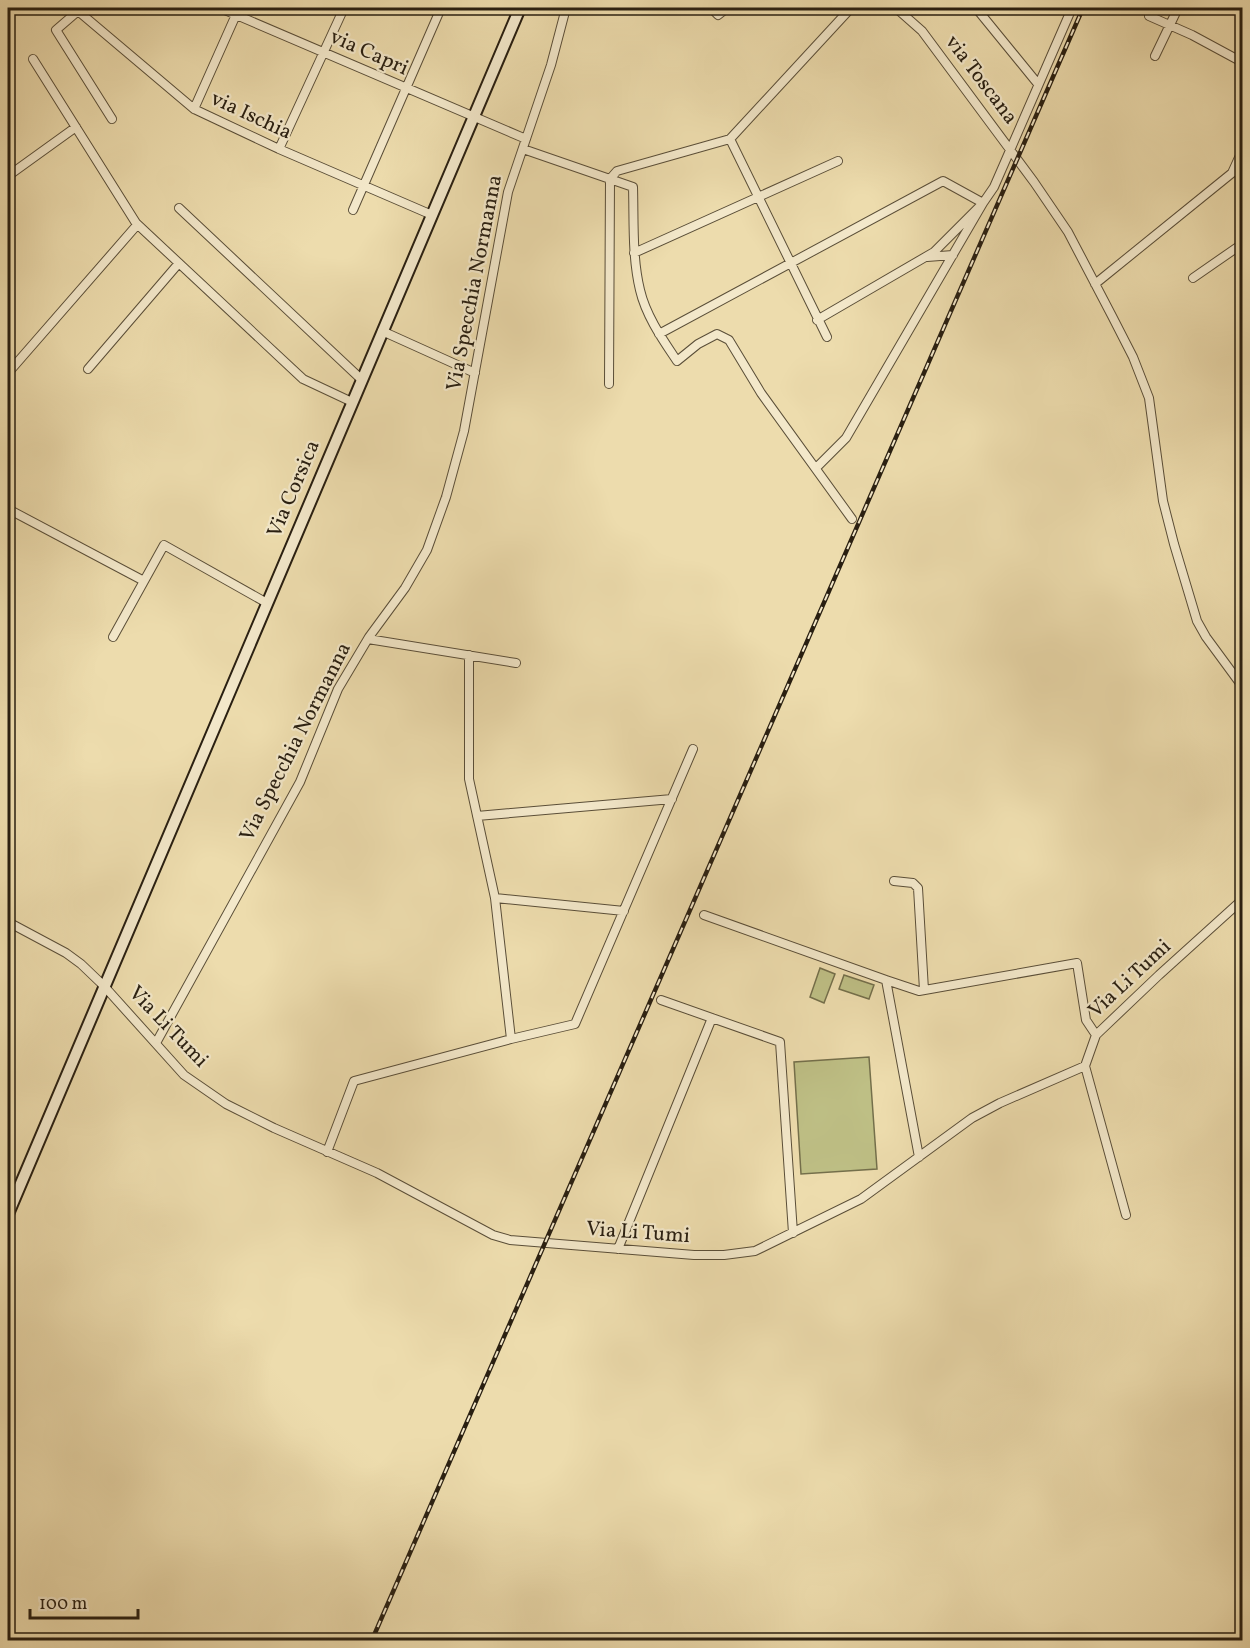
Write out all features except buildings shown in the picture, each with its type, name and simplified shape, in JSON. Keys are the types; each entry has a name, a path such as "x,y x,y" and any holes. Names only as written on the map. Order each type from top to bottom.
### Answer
{"main road":[{"name":"Via Corsica","path":"8,1214 520,8"}],"street":[{"name":"via Capri","path":"220,8 237,11 324,53 526,139"},
{"path":"279,149 344,8"},
{"path":"353,210 441,8"},
{"name":"Via Specchia Normanna","path":"156,1043 300,782 338,689 368,639 405,588 427,550 446,497 464,431 508,192 554,55 566,8"},
{"path":"711,8 718,15 728,8"},
{"path":"609,384 610,179 616,171 730,139 851,8"},
{"name":"via Toscana","path":"896,8 922,31 1010,149 1068,232 1133,357 1149,398 1163,501 1197,621 1242,686"},
{"path":"976,8 1038,84"},
{"path":"816,468 846,438 994,187 1072,8"},
{"path":"1155,56 1178,8"},
{"name":"via Ischia","path":"112,118 56,30 78,11 194,109 279,149 432,215"},
{"path":"194,109 237,11"},
{"path":"1149,16 1192,35 1242,63"},
{"path":"33,59 137,225 303,379 352,402"},
{"path":"8,176 76,127"},
{"path":"730,139 827,337"},
{"path":"523,149 633,187 634,253 640,292 659,334 677,362 698,344 717,334 729,340 761,393 852,519"},
{"path":"1095,284 1232,173 1242,151"},
{"path":"634,253 838,161"},
{"path":"659,334 943,181 983,203"},
{"path":"817,320 934,252 983,203"},
{"path":"179,208 362,380"},
{"path":"8,373 137,225"},
{"path":"1193,278 1242,244"},
{"path":"926,257 953,255"},
{"path":"88,369 179,263"},
{"path":"382,331 475,373"},
{"path":"8,509 144,581"},
{"path":"113,637 165,545 267,603"},
{"path":"368,639 516,663"},
{"path":"469,655 469,779 495,898 511,1039"},
{"path":"327,1152 354,1081 575,1023 693,749"},
{"path":"477,816 672,800"},
{"path":"894,881 914,883 918,888 924,990"},
{"path":"495,898 624,911"},
{"name":"Via Li Tumi","path":"8,922 66,953 81,964 104,986 184,1075 216,1098 274,1128 377,1173 493,1235 544,1244 724,1256 755,1251 861,1199 972,1118 1000,1103 1085,1066 1096,1035 1242,900"},
{"path":"704,915 919,991 1077,963 1086,1020 1096,1035"},
{"path":"886,980 919,1157"},
{"path":"661,1000 780,1042 793,1233"},
{"path":"618,1249 712,1018"},
{"path":"1085,1066 1126,1215"}],"green space":[{"path":"820,968 835,974 824,1003 810,997"},
{"path":"844,975 874,985 869,999 839,989"},
{"path":"869,1057 877,1169 801,1174 794,1062"}],"railway":[{"path":"372,1640 1083,8"}]}
